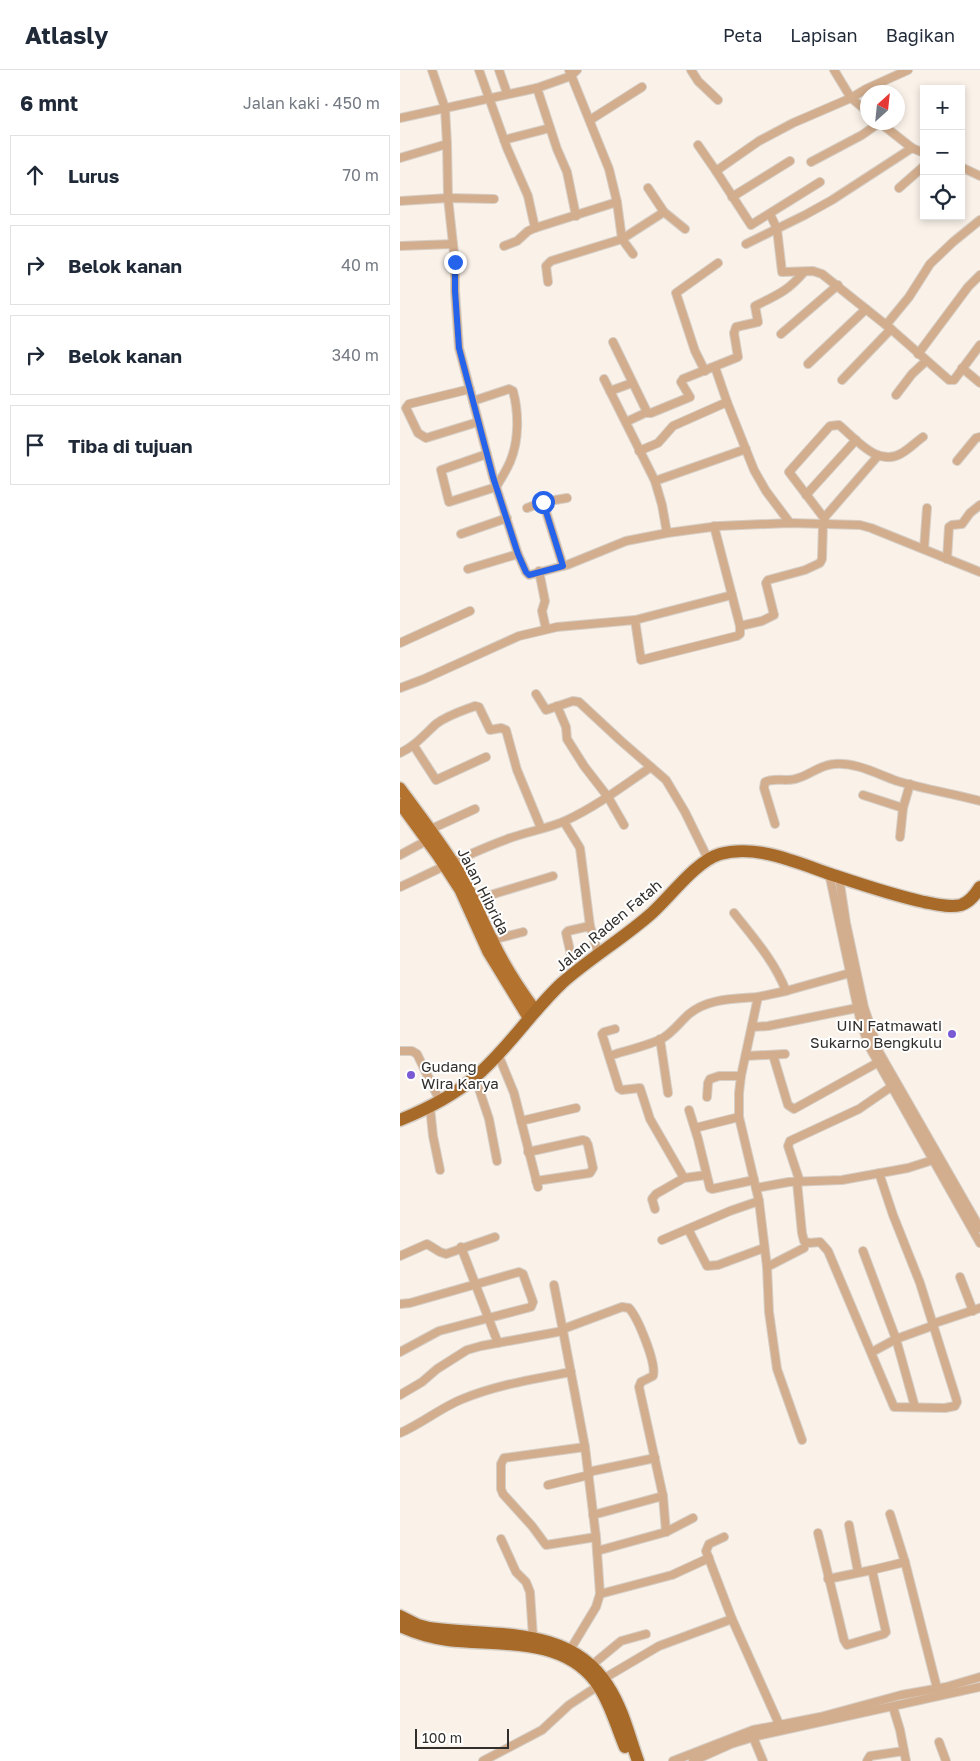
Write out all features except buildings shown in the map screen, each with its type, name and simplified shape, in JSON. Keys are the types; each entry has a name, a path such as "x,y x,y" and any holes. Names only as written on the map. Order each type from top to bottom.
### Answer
{"highway":[{"path":"708,859 720,854 748,852 762,854 798,862 897,896 944,905 966,903 975,896 980,888"},
{"name":"Jalan Raden Fatah","path":"400,1120 456,1092 475,1077 562,983 598,953 652,914 708,859"},
{"path":"400,1625 418,1625 429,1628 533,1637 570,1650 592,1665 601,1682 617,1702 638,1761"},
{"path":"400,1625 428,1636 447,1640 532,1646 554,1652 580,1666 601,1682 630,1761"}],"main road":[{"name":"Jalan Hibrida","path":"400,788 431,829 449,864 474,900 492,940 532,1015"},
{"path":"402,811 426,841 449,864 488,952 532,1015"}],"street":[{"path":"432,70 444,108 448,198 455,262 459,348 496,487 518,554 529,575 563,566 626,541 667,533 714,526 824,522 866,526 980,572"},
{"path":"479,70 504,140 528,196 535,228"},
{"path":"499,70 507,94"},
{"path":"691,70 698,81 718,100"},
{"path":"834,70 851,98 860,105"},
{"path":"716,171 759,141 793,123 851,98 908,70"},
{"path":"400,118 537,88 572,72 610,169 622,239 633,254"},
{"path":"590,120 642,87"},
{"path":"537,88 567,172 576,216"},
{"path":"504,140 550,128"},
{"path":"811,162 869,130"},
{"path":"888,130 912,148 920,151"},
{"path":"400,158 447,144"},
{"path":"698,145 751,225 820,182"},
{"path":"746,244 832,200 912,148"},
{"path":"732,197 790,161"},
{"path":"965,169 980,176"},
{"path":"899,188 920,170"},
{"path":"648,188 664,212 685,229"},
{"path":"400,201 448,198 494,199"},
{"path":"504,246 517,242 528,231 535,228 617,202"},
{"path":"548,282 546,266 551,260 622,239 664,212"},
{"path":"770,214 776,229 782,272 813,271 822,274 889,327 949,380 954,380 980,345"},
{"path":"842,380 889,327 930,264 980,220"},
{"path":"400,246 453,244"},
{"path":"705,371 695,352 676,292 718,263"},
{"path":"626,422 647,412 652,413 690,397 682,380 738,357 734,330 758,322 754,306 779,295 794,284 804,272"},
{"path":"918,354 968,287 980,275"},
{"path":"781,334 838,285"},
{"path":"808,364 866,309"},
{"path":"613,342 647,412"},
{"path":"896,395 912,374 926,361"},
{"path":"715,367 758,479 790,523"},
{"path":"962,368 980,384"},
{"path":"604,379 655,481 667,533"},
{"path":"610,391 632,383"},
{"path":"470,389 409,404 406,408 418,432 426,438 478,422"},
{"path":"473,401 509,389 513,391 516,400 517,436 510,461 496,487 449,502 441,470 487,454"},
{"path":"639,451 658,443 673,426 727,402"},
{"path":"824,522 791,476 790,470 830,426 839,426 877,457 887,458 901,454 923,437"},
{"path":"957,461 976,438 980,438"},
{"path":"806,495 856,440"},
{"path":"655,481 746,448"},
{"path":"740,626 762,622 774,615 766,583 768,580 805,570 820,563 822,559 824,522 877,457"},
{"path":"527,508 543,502 567,498"},
{"path":"543,502 563,566"},
{"path":"947,559 949,527 952,524 962,524 970,513 980,505"},
{"path":"924,549 927,508"},
{"path":"461,534 506,518"},
{"path":"635,620 642,660 740,634 740,626 714,526"},
{"path":"468,568 518,554"},
{"path":"539,571 545,601 542,611 546,629"},
{"path":"400,688 519,636 546,629 635,620 732,595"},
{"path":"400,643 470,611"},
{"path":"536,694 545,709 573,701 579,702 666,780 672,787 708,859"},
{"path":"400,754 414,746 437,724 449,716 475,706 479,707 490,730 501,728 506,730 517,770 541,828"},
{"path":"557,706 566,727 567,739 608,797 624,825"},
{"path":"414,746 436,780 486,757"},
{"path":"775,824 764,784 768,780 789,781 801,778 827,764 849,764 910,784 980,800"},
{"path":"400,887 477,850 564,822 597,805 651,767"},
{"path":"900,837 903,808 910,784"},
{"path":"863,795 903,808"},
{"path":"431,829 475,809"},
{"path":"564,822 576,840 581,852 590,926 598,953"},
{"path":"400,855 426,841"},
{"path":"834,875 850,973 860,1009 879,1052 927,1143 932,1160 980,1243"},
{"path":"834,875 846,923 861,1024 877,1063 980,1228"},
{"path":"474,900 554,876"},
{"path":"734,913 761,947 786,991"},
{"path":"571,955 566,933 590,926"},
{"path":"492,940 523,932"},
{"path":"609,1056 660,1039 673,1030 696,1008 704,1004 758,997 850,973"},
{"path":"758,997 741,1076 739,1094 740,1117 758,1201 767,1266 769,1312 777,1369 802,1440"},
{"path":"752,1027 768,1026 860,1009"},
{"path":"614,1029 602,1034 620,1089 640,1088 650,1119 684,1178"},
{"path":"660,1039 668,1093"},
{"path":"400,1050 412,1050 417,1054 435,1104 433,1136 440,1170"},
{"path":"498,1054 514,1093 528,1152 537,1184 590,1173 593,1168 588,1145 583,1140 528,1152"},
{"path":"746,1056 785,1054"},
{"path":"773,1055 788,1106 794,1109 877,1063"},
{"path":"707,1097 710,1079 719,1076 741,1076"},
{"path":"475,1077 489,1119 497,1161"},
{"path":"879,1173 920,1284 957,1402 955,1406 945,1408 894,1407 828,1251 820,1242 809,1243 804,1241 802,1232 798,1182 788,1146 790,1141 859,1109 891,1087"},
{"path":"521,1121 576,1108"},
{"path":"688,1110 695,1128 709,1187 712,1189 755,1184 842,1180 908,1168 932,1160"},
{"path":"695,1128 740,1117"},
{"path":"655,1209 652,1201 653,1196 684,1178 706,1175"},
{"path":"662,1240 758,1201"},
{"path":"688,1229 707,1266 764,1248"},
{"path":"400,1256 425,1244 430,1245 443,1254 495,1237"},
{"path":"461,1247 490,1318 498,1343"},
{"path":"767,1266 804,1248"},
{"path":"863,1252 896,1339 915,1407"},
{"path":"400,1304 519,1272 524,1277 533,1302 532,1306 439,1331 400,1352"},
{"path":"872,1352 896,1339 976,1310 960,1277"},
{"path":"554,1285 585,1447 596,1537 600,1594 596,1607 570,1650"},
{"path":"400,1396 462,1353 481,1346 563,1330 622,1308 628,1308 631,1310 646,1342 654,1371 653,1376 641,1382 639,1387 663,1496 666,1532"},
{"path":"400,1433 416,1426 442,1409 497,1387 571,1372"},
{"path":"585,1447 504,1458 501,1464 501,1489 506,1499 532,1526 546,1545 596,1537"},
{"path":"548,1485 588,1473 655,1458"},
{"path":"593,1515 663,1496"},
{"path":"890,1514 905,1562 937,1688"},
{"path":"597,1551 666,1532 693,1518"},
{"path":"848,1525 858,1572"},
{"path":"818,1533 844,1640 847,1645 886,1632 872,1570"},
{"path":"724,1537 707,1545 706,1551 732,1619 779,1724"},
{"path":"501,1540 516,1572 528,1585 533,1637"},
{"path":"600,1594 672,1575 709,1558"},
{"path":"828,1578 905,1562"},
{"path":"483,1761 542,1730 569,1705 601,1682 659,1646 732,1619"},
{"path":"592,1665 620,1641 646,1634"},
{"path":"693,1761 752,1737 893,1707 948,1690 980,1677"},
{"path":"673,1761 736,1736 779,1724 820,1717 900,1695 937,1688 948,1690 980,1687"},
{"path":"893,1707 906,1761"},
{"path":"752,1737 762,1761"},
{"path":"939,1742 946,1761"},
{"path":"867,1761 870,1756 904,1751"}],"place":[{"name":"UIN Fatmawati Sukarno Bengkulu","path":"952,1034"},
{"name":"Gudang Wira Karya","path":"411,1075"}],"route":[{"path":"455,262 456,319 459,348 493,477 518,554 529,575 563,566 543,502"}]}
